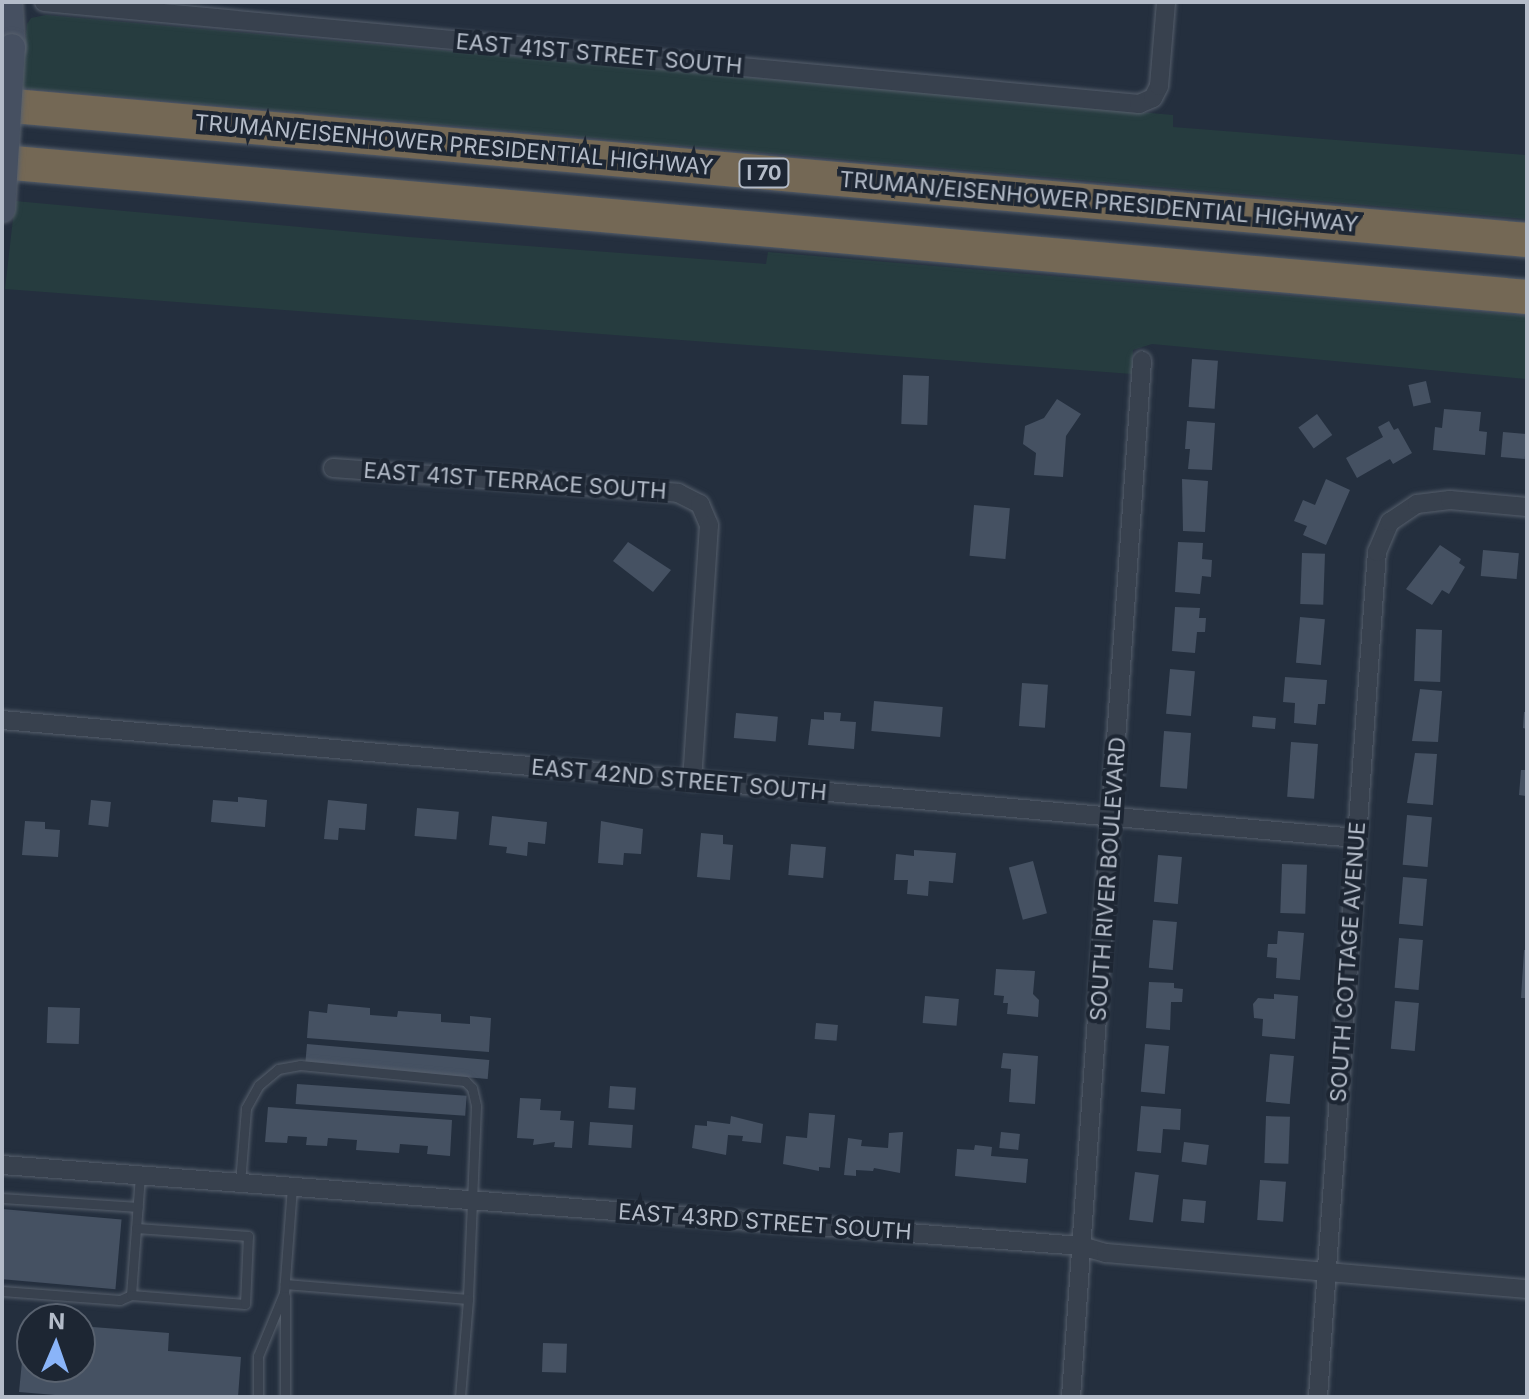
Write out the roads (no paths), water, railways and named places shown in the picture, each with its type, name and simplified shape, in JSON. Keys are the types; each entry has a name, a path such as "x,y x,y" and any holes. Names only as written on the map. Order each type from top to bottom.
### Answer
{"highway":[{"name":"TRUMAN/EISENHOWER PRESIDENTIAL HIGHWAY","path":"2,105 1527,240"},
{"path":"2,162 1527,297"}],"main road":[{"path":"2,209 12,47 9,2"}],"street":[{"name":"EAST 41ST STREET SOUTH","path":"44,2 186,8 1139,104 1153,98 1159,86 1166,2"},
{"name":"SOUTH RIVER BOULEVARD","path":"1071,1397 1142,360"},
{"name":"EAST 41ST TERRACE SOUTH","path":"333,468 678,493 700,504 709,525 692,781"},
{"name":"SOUTH COTTAGE AVENUE","path":"1318,1397 1377,552 1386,529 1400,513 1428,501 1527,507"},
{"name":"EAST 42ND STREET SOUTH","path":"2,720 1357,838"},
{"name":"EAST 43RD STREET SOUTH","path":"2,1165 1081,1246 1106,1253 1527,1289"}],"lane":[{"path":"240,1183 246,1108 259,1085 278,1069 300,1065 465,1081 472,1088 476,1106 469,1200 468,1299 460,1397"},
{"path":"131,1295 140,1175"},
{"path":"285,1397 285,1288 292,1187"},
{"path":"2,1198 138,1207"},
{"path":"2,1291 120,1300 131,1295 245,1304 248,1236 136,1228"},
{"path":"285,1288 468,1299"},
{"path":"258,1397 258,1356 285,1288"}]}
